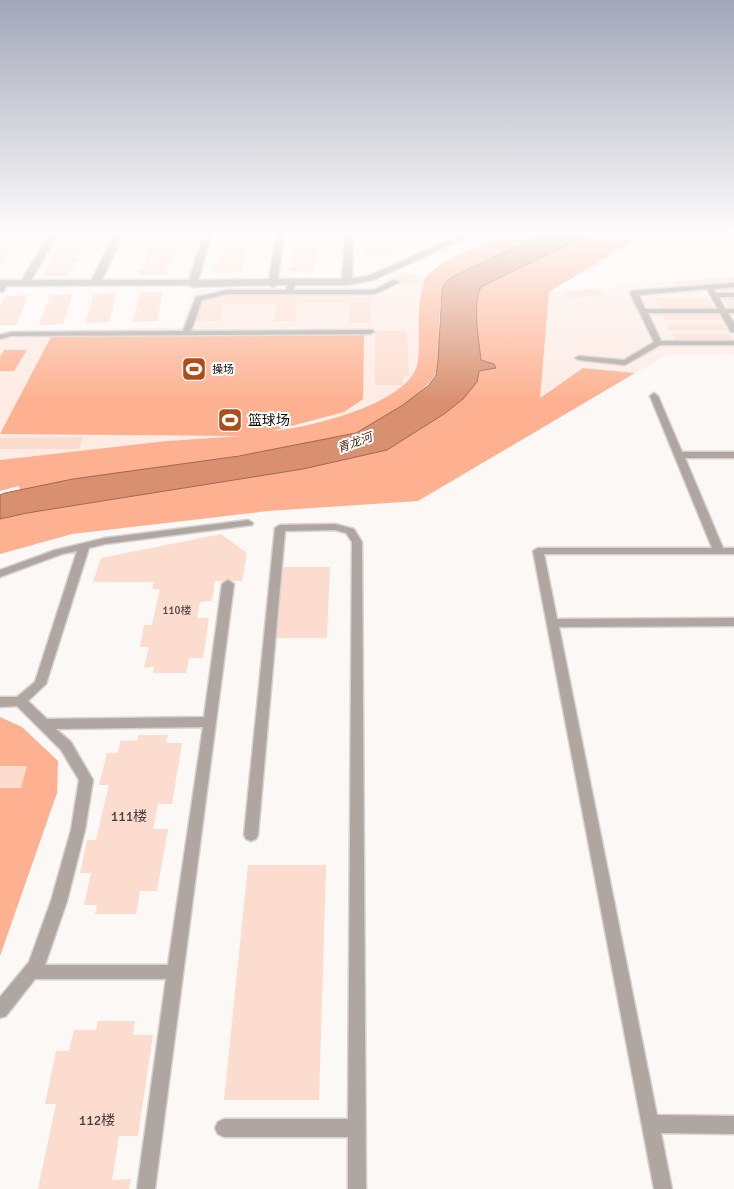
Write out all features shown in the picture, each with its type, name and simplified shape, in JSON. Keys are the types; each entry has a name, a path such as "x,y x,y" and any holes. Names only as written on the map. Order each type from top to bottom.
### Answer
{"lane":[{"path":"186,334 199,299 226,292 267,289"},
{"path":"322,289 375,292 380,289"},
{"path":"658,343 634,294 682,289"},
{"path":"710,289 734,330"},
{"path":"713,295 734,295"},
{"path":"643,311 734,311"},
{"path":"0,337 11,334 370,332"},
{"path":"579,358 625,363 658,343 734,343"},
{"path":"654,396 719,551"},
{"path":"679,455 734,454"},
{"path":"0,574 59,552 105,541 248,523"},
{"path":"251,835 280,528 336,527 350,530 357,542 357,1189"},
{"path":"0,702 20,702 40,684 84,546"},
{"path":"663,1189 538,551 734,551"},
{"path":"146,1189 228,584"},
{"path":"552,623 734,622"},
{"path":"0,1010 36,966 61,892 78,830 86,780 66,746 20,702"},
{"path":"44,724 210,722"},
{"path":"32,972 176,972"},
{"path":"650,1124 734,1125"},
{"path":"224,1128 358,1128"}],"shaded area":[{"path":"195,289 422,289 417,311 418,362 414,374 396,392 345,415 251,436 167,441 0,460 0,332 182,327"},
{"path":"422,289 443,289 439,320 437,370 429,383 410,400 355,433 311,444 20,490 19,486 0,491 0,460 167,441 242,436 0,434 51,337 364,335 363,399 344,412 272,431 333,419 380,401 399,389 412,375 418,360"},
{"path":"479,289 553,289 549,292 540,398 583,368 635,373 418,501 268,511 72,534 0,554 0,519 27,513 303,469 387,450 444,414 463,399 479,371 494,364 481,360 476,313"},
{"path":"578,289 734,289 734,354 666,355 635,373 583,368 540,398 549,292"},
{"path":"4,350 27,350 14,371 0,371 0,357"},
{"path":"0,717 22,727 58,761 57,793 0,956"}],"water":[{"name":"青龙河","path":"480,289 477,313 481,360 494,364 496,368 479,371 477,382 463,399 444,414 387,450 303,469 27,513 0,519 0,495 5,493 73,479 239,456 356,433 403,405 429,385 436,375 442,290"}],"building":[{"path":"598,289 604,295 570,298 565,292"},
{"path":"717,289 734,289 734,293 719,293"},
{"path":"140,292 163,292 157,321 133,322"},
{"path":"117,293 109,322 85,323 94,294"},
{"path":"73,294 63,324 39,325 50,295"},
{"path":"278,294 373,297 370,323 349,323 350,303 297,303 295,321 274,321 277,304 224,304 220,321 194,321 200,300 209,300 209,297"},
{"path":"28,295 16,325 0,325 0,307 5,296"},
{"path":"655,297 708,298 714,309 660,309"},
{"path":"723,298 734,298 734,309 730,309"},
{"path":"662,314 718,314 721,320 665,320"},
{"path":"666,324 723,324 727,330 669,330"},
{"path":"375,331 407,331 409,376 403,376 403,385 375,385"},
{"path":"672,334 729,334 733,340 675,340"},
{"path":"83,437 79,449 0,449 0,438"},
{"path":"221,534 247,553 242,581 215,581 212,601 200,602 197,618 209,618 203,658 189,658 186,673 153,673 154,667 144,668 149,647 140,647 144,625 152,625 160,589 152,589 154,582 93,582 101,558"},
{"path":"279,567 330,567 327,638 273,638"},
{"path":"138,735 168,735 166,743 182,743 172,804 158,804 153,829 168,829 157,891 140,891 136,914 95,914 97,905 84,905 91,873 80,873 87,840 96,840 109,785 99,785 107,753 118,753 120,741 138,740"},
{"path":"0,766 27,766 21,788 0,788"},
{"path":"248,865 326,865 319,1100 224,1100"},
{"path":"98,1021 135,1021 133,1035 153,1035 138,1136 119,1136 112,1180 131,1179 129,1189 38,1189 56,1104 45,1104 56,1051 69,1051 74,1030 96,1030"}],"place":[{"name":"操场","path":"194,369"},
{"name":"篮球场","path":"230,420"}]}
